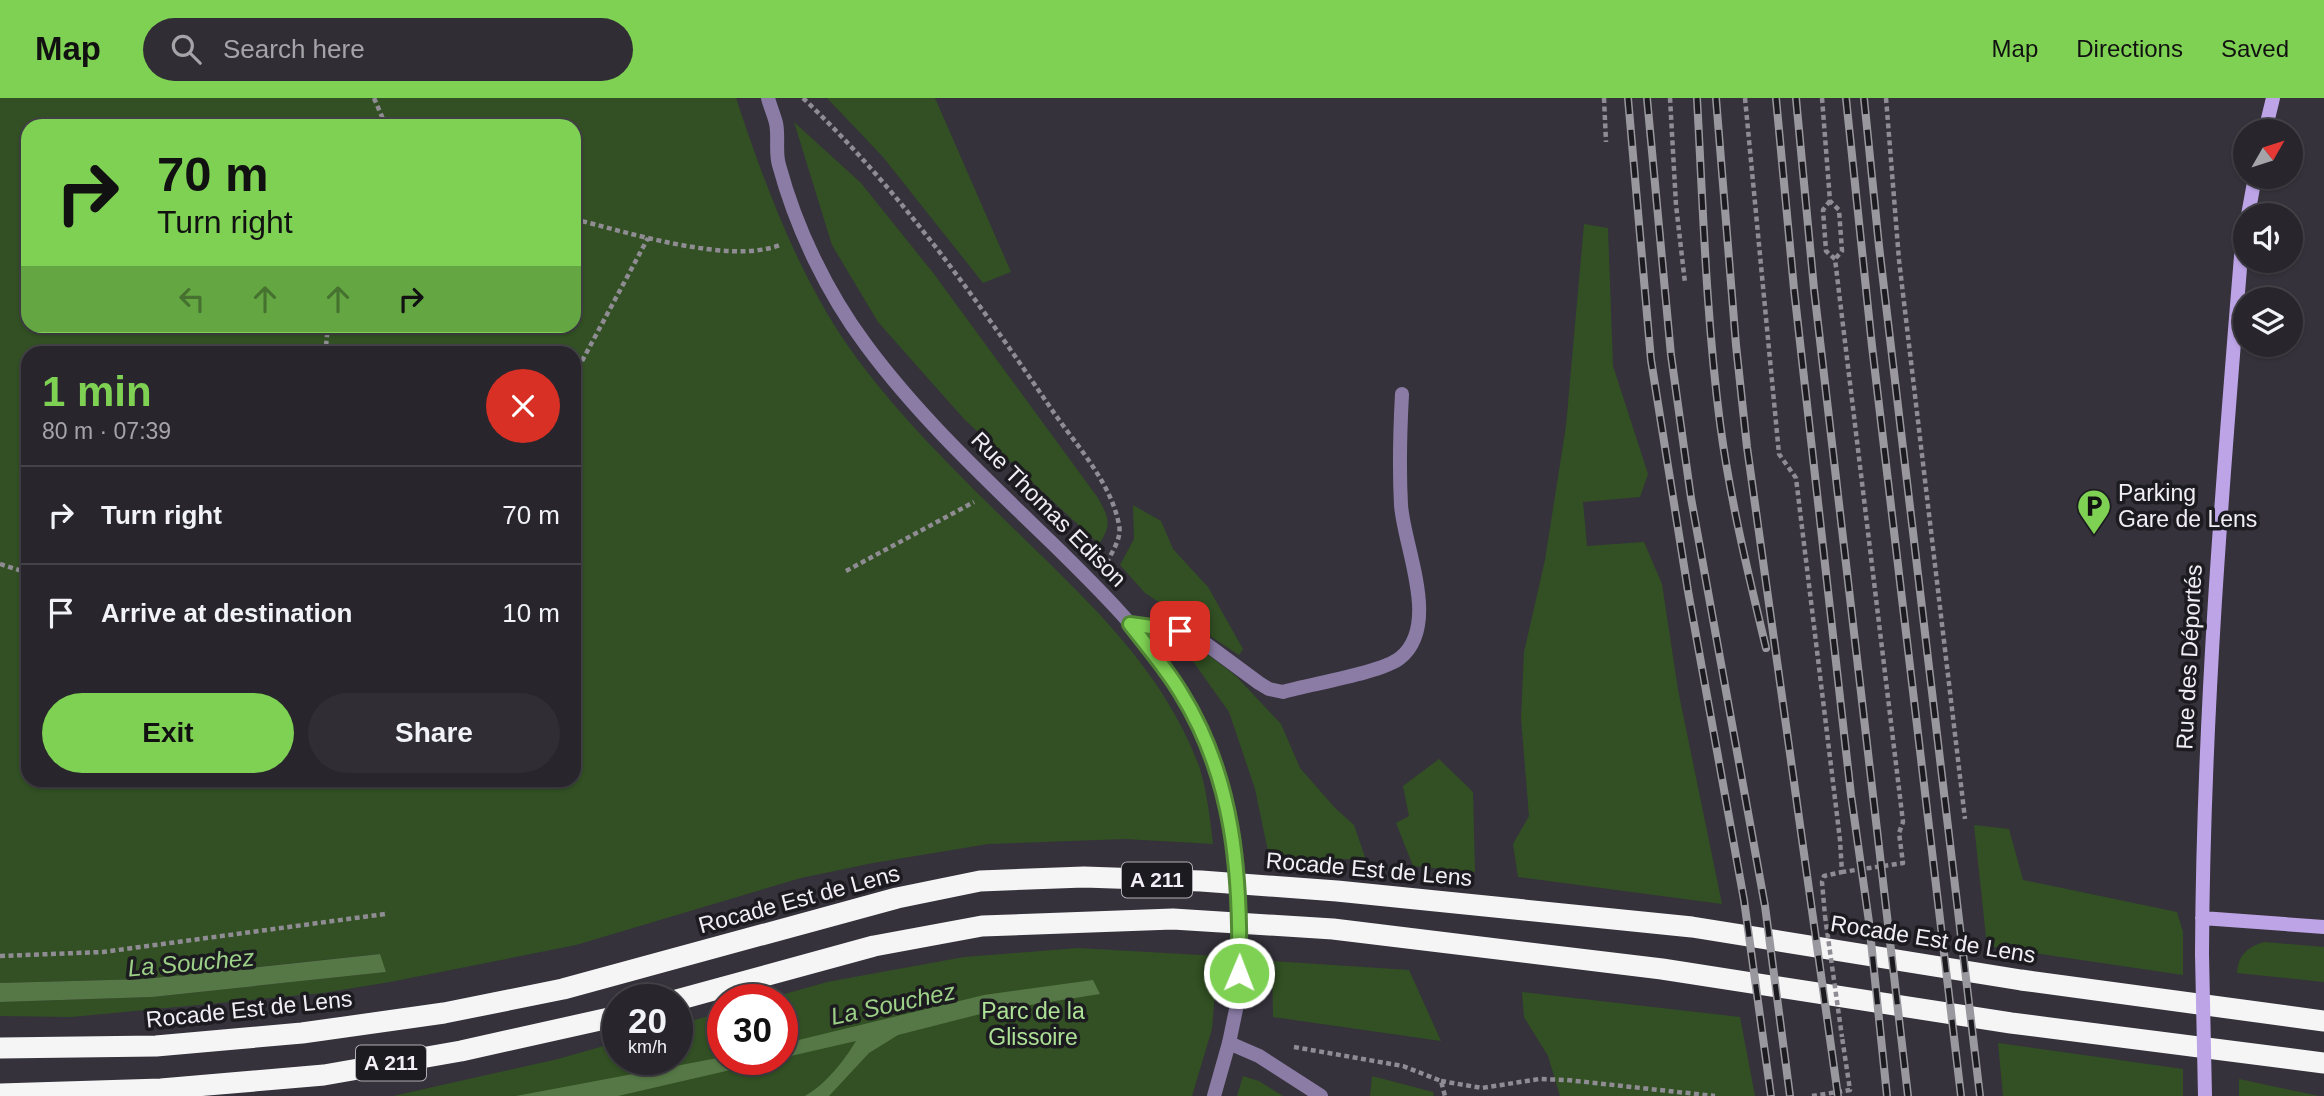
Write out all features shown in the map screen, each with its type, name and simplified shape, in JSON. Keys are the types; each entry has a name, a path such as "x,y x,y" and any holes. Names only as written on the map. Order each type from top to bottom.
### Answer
{"highway":[{"name":"Rocade Est de Lens","path":"0,1048 156,1046 302,1033 444,1013 564,989 897,898 980,881 1084,877 1201,880 1692,926 2021,980 2324,1021"},
{"name":"A 211","path":"693,996 874,946 982,926 1173,919 1333,929 1648,968 2011,1023 2324,1063"},
{"name":"A 211","path":"0,1094 161,1088 324,1075 461,1051 602,1020"}],"street":[{"name":"Rue Thomas Edison","path":"768,98 776,124 778,163 804,236 865,344 938,431 1130,624 1182,694 1203,734 1218,771 1229,811 1237,856 1240,907 1239,995 1214,1096"},
{"path":"2268,119 2273,98"},
{"name":"Rue des Déportés","path":"2205,1096 2202,918 2215,576 2240,273"},
{"path":"1130,624 1180,631 1198,638 1259,683 1269,689 1283,692 1377,668 1399,659 1409,649 1417,634 1420,614 1401,509 1399,440 1402,394"},
{"path":"2202,918 2324,927"},
{"path":"1229,1043 1259,1056 1321,1096"}],"path":[{"path":"374,98 383,119"},
{"path":"803,98 874,172 943,255 1096,473 1114,506 1120,528 1117,544 1106,565"},
{"path":"1604,98 1606,142"},
{"path":"1670,98 1676,205 1685,283"},
{"path":"1745,98 1779,454 1796,478 1842,872"},
{"path":"1822,98 1830,201 1839,210 1842,251 1835,259"},
{"path":"1886,98 1899,260 1965,819"},
{"path":"1812,1096 1850,1090 1825,916 1822,882 1824,876 1903,863 1899,833 1903,822 1835,259 1826,251 1822,210 1830,201"},
{"path":"581,221 649,238 749,253 772,249 804,236"},
{"path":"581,363 649,238"},
{"path":"846,571 996,489"},
{"path":"0,564 21,571"},
{"path":"0,956 103,952 385,914"},
{"path":"1305,1049 1403,1066 1441,1081 1482,1088 1539,1079 1715,1096"},
{"path":"1441,1081 1445,1096"}],"green space":[{"path":"0,98 736,98 788,237 840,334 913,427 1064,578 1142,664 1183,730 1199,766 1204,785 1213,844 1125,839 988,844 801,878 576,945 390,982 323,993 71,1017 0,1016 0,1002 152,997 386,972 379,954 145,979 0,983"},
{"path":"827,98 935,98 1011,272 983,283 883,157"},
{"path":"794,122 861,183 934,274 1098,498 1108,521 1106,532 1099,544 964,419 878,322 832,245"},
{"path":"1584,224 1608,228 1613,366 1648,474 1640,497 1583,502 1587,546 1644,542 1662,584 1678,690 1722,904 1518,877 1513,844 1529,816 1521,718 1524,652 1545,560 1566,426"},
{"path":"1133,505 1161,521 1173,549 1208,587 1243,649 1239,655 1145,593 1120,565 1134,539"},
{"path":"1197,646 1236,676 1281,724 1300,768 1335,808 1354,825 1366,860 1269,856 1255,789 1229,712 1187,653"},
{"path":"1439,759 1473,792 1475,872 1413,866 1396,823 1409,816 1403,786"},
{"path":"1974,825 2009,829 2023,880 2177,912 2183,932 2183,975 1987,946"},
{"path":"2264,942 2324,947 2324,982 2237,973 2239,961 2245,953"},
{"name":"Parc de la Glissoire","path":"1078,948 1218,956 1212,1029 1192,1096 393,1096 602,1047 602,1075 693,1075 693,1020 707,1017 707,1075 798,1075 798,990 827,982 964,957"},
{"path":"1272,961 1409,970 1441,1041 1273,1017"},
{"path":"1522,992 1740,1017 1755,1096 1560,1096 1548,1056 1524,1017"},
{"path":"1998,1043 2183,1069 2183,1096 2003,1096"},
{"path":"1243,1076 1259,1081 1283,1096 1237,1096"},
{"path":"1372,1076 1433,1092 1434,1096 1370,1096"},
{"path":"2239,1079 2319,1096 2239,1096"}],"shaded area":[{"path":"380,954 386,972 152,997 0,1002 0,983 145,979"},
{"path":"1093,980 1100,994 992,1011 898,1035 869,1053 829,1096 805,1096 834,1072 856,1041 798,1054 798,1040 984,995"},
{"path":"707,1060 709,1075 618,1096 516,1096 627,1075 693,1075 693,1063"}],"railway":[{"path":"1628,98 1651,360 1688,591 1744,900 1771,1096"},
{"path":"1647,98 1671,355 1691,498 1765,906 1790,1096"},
{"path":"1697,98 1708,301 1720,423 1734,508 1766,648"},
{"path":"1716,98 1747,447 1838,1096"},
{"path":"1776,98 1794,289 1887,1096"},
{"path":"1796,98 1814,289 1908,1096"},
{"path":"1846,98 1872,346 1961,1096"},
{"path":"1864,98 1879,246 1980,1096"}],"place":[{"name":"Parking Gare de Lens","path":"2094,536"}],"route":[{"path":"1180,631 1130,624 1182,694 1218,771 1237,856 1240,907 1239,973"}],"water label":[{"name":"La Souchez","path":"191,963"},
{"name":"La Souchez","path":"893,1004"}]}
